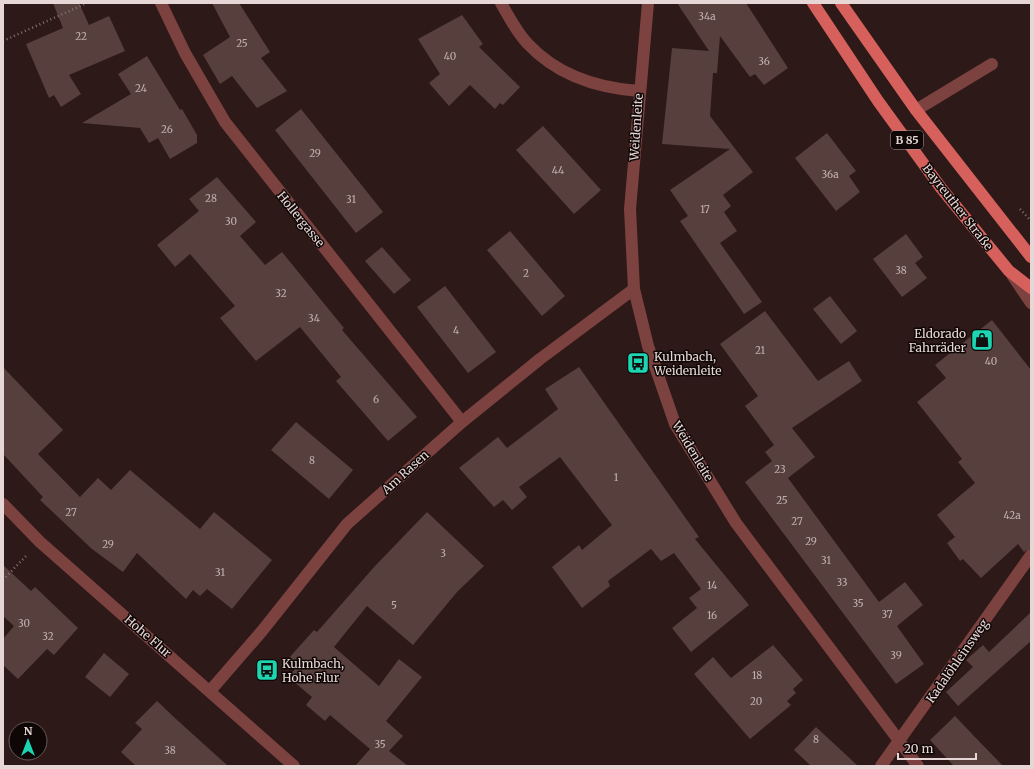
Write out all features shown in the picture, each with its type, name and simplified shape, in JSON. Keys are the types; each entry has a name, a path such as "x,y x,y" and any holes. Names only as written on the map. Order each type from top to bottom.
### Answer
{"main road":[{"name":"Bayreuther Straße","path":"813,3 878,101 937,182 1010,270 1031,288"},
{"name":"B 85","path":"841,3 916,110 1031,257"}],"street":[{"name":"Hollergasse","path":"161,3 184,53 225,122 462,422"},
{"path":"501,3 528,44 556,69 611,89 639,91"},
{"name":"Weidenleite","path":"648,3 639,91 630,208 634,289 648,346 675,424 736,523 918,766"},
{"path":"916,110 992,64"},
{"name":"Bayreuther Straße","path":"1010,270 1031,303"},
{"name":"Am Rasen","path":"210,691 262,631 347,524 462,422 540,359 634,289"},
{"name":"Hohe Flur","path":"3,504 40,542 294,766"},
{"name":"Kadalöhleinsweg","path":"881,766 1031,554"}],"path":[{"path":"3,41 87,3"},
{"path":"3,580 40,542"}],"building":[{"path":"53,3 79,3 89,25 109,16 125,51 69,75 81,94 61,107 54,95 49,98 26,44 63,28"},
{"path":"212,3 239,3 270,52 261,58 287,91 257,108 232,76 220,84 203,55 230,37"},
{"path":"677,3 746,3 788,68 764,85 755,74 750,77 720,36 717,73 713,73 710,116 753,172 723,195 731,206 724,212 737,231 720,243 762,302 744,314 680,221 688,216 670,190 730,149 662,144 672,48 709,51"},
{"path":"462,15 483,44 479,47 520,87 503,105 500,103 495,109 470,85 449,106 429,83 440,74 418,39"},
{"path":"147,56 180,110 182,109 197,135 197,143 170,159 158,138 149,143 140,128 82,123 131,94 118,74"},
{"path":"301,109 383,212 356,233 275,130"},
{"path":"543,126 601,190 574,214 516,150"},
{"path":"827,133 856,171 849,176 860,192 836,211 795,158"},
{"path":"217,177 256,222 240,236 265,265 282,252 344,328 342,330 417,417 388,441 336,381 341,377 300,327 256,361 220,318 235,306 190,254 175,267 157,245 199,211 189,199"},
{"path":"510,231 565,296 542,316 487,250"},
{"path":"906,234 923,257 915,263 927,278 902,297 873,259"},
{"path":"382,247 411,280 394,294 365,261"},
{"path":"445,286 496,352 468,373 417,307"},
{"path":"830,296 857,331 841,344 813,309"},
{"path":"765,311 818,381 849,361 862,381 792,428 815,457 788,478 879,602 905,582 923,605 897,626 924,664 896,684 745,482 772,461 765,452 774,445 745,406 758,396 720,344"},
{"path":"992,320 1031,370 1031,548 1024,552 1018,544 981,578 963,559 960,561 947,543 955,537 937,515 975,483 958,462 962,459 917,402 946,378 935,365"},
{"path":"3,367 63,430 38,454 80,497 98,478 111,490 130,470 200,529 214,512 272,560 232,609 207,589 200,596 193,590 186,599 137,553 123,572 92,549 40,500 43,497 3,454"},
{"path":"579,367 699,537 695,539 749,605 691,652 672,628 697,608 689,598 701,589 674,553 661,561 651,549 608,581 610,586 582,608 552,567 579,545 582,550 612,525 560,457 519,487 527,497 512,510 503,500 494,507 459,468 498,437 507,448 558,409 545,389"},
{"path":"296,422 353,470 329,499 271,450"},
{"path":"427,512 484,566 457,592 413,645 367,606 334,647 379,686 399,659 422,677 386,721 403,736 389,751 408,766 355,766 370,749 330,715 325,721 306,705 312,697 288,677 297,667 288,659 314,630 317,632 375,566"},
{"path":"3,565 31,591 35,587 78,628 54,655 47,649 18,679 3,665 3,639 14,626 3,616"},
{"path":"1031,612 1031,641 958,706 946,692 973,667 966,660 983,645 989,652"},
{"path":"773,645 803,680 793,689 796,693 787,701 791,705 750,739 694,674 713,657 731,678"},
{"path":"104,653 129,674 110,697 85,677"},
{"path":"157,701 228,766 136,766 121,752 142,729 135,723"},
{"path":"955,716 1003,766 954,766 930,740"},
{"path":"816,727 858,766 811,766 794,750"}],"place":[{"name":"Eldorado Fahrräder","path":"982,340"},
{"name":"Kulmbach, Weidenleite","path":"638,363"},
{"name":"Kulmbach, Hohe Flur","path":"267,670"}]}
